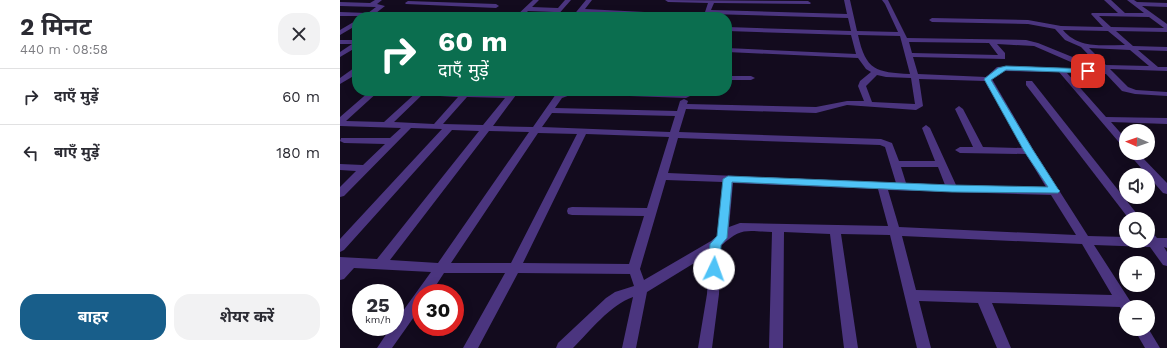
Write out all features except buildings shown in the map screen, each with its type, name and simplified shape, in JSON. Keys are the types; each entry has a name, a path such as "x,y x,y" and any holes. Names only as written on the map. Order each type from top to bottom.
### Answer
{"street":[{"path":"371,5 378,0"},
{"path":"411,0 408,3 445,2 496,6"},
{"path":"469,4 474,0"},
{"path":"488,12 502,0"},
{"path":"524,12 536,0"},
{"path":"527,9 559,10 568,0"},
{"path":"580,11 589,0"},
{"path":"668,0 808,3"},
{"path":"708,12 711,0"},
{"path":"847,0 862,62 875,73 915,77 988,79 1000,69 1006,68 1105,71 1167,69"},
{"path":"617,96 684,102 816,110 840,104 918,106 915,77 910,55 888,2 885,0"},
{"path":"1107,0 1123,14"},
{"path":"341,2 382,5 372,12"},
{"path":"1133,2 1167,4"},
{"path":"1133,2 1167,27"},
{"path":"580,11 601,12"},
{"path":"732,13 851,16"},
{"path":"340,14 352,14"},
{"path":"1150,15 1094,14 1130,48 1156,69"},
{"path":"932,20 1028,22 1061,28 1167,30"},
{"path":"340,33 352,25"},
{"path":"340,27 349,27"},
{"path":"1061,28 1058,29 1067,39 1083,46 1167,49"},
{"path":"732,29 855,32 903,37 1031,42 1105,71"},
{"path":"910,55 1002,57 1001,53 991,41"},
{"path":"340,42 352,43"},
{"path":"1083,46 1105,71 1121,86 1129,91 1167,94"},
{"path":"340,55 352,47"},
{"path":"732,50 860,56"},
{"path":"1061,70 1119,137"},
{"path":"869,104 862,86 863,83 875,73"},
{"path":"340,82 352,74"},
{"path":"732,78 751,78"},
{"path":"988,79 1029,151 1122,300"},
{"path":"1029,83 1130,212"},
{"path":"340,122 369,96"},
{"path":"386,125 416,96"},
{"path":"436,127 464,96"},
{"path":"381,263 512,96"},
{"path":"430,284 559,96"},
{"path":"549,110 684,102"},
{"path":"629,348 641,289 634,269 684,102"},
{"path":"959,109 980,151"},
{"path":"1102,119 1167,121"},
{"path":"340,122 408,126 885,143 890,148 902,186"},
{"path":"340,193 408,126"},
{"path":"340,247 449,127"},
{"path":"926,128 952,189"},
{"path":"470,348 514,269 583,132"},
{"path":"344,140 392,141"},
{"path":"960,150 1029,151"},
{"path":"1140,160 1167,190"},
{"path":"895,164 942,164"},
{"path":"340,167 365,168"},
{"path":"662,176 952,189 1055,191"},
{"path":"705,348 728,179"},
{"path":"882,186 924,348"},
{"path":"572,211 651,212"},
{"path":"563,348 611,302 620,296 641,289 719,241 728,232 740,227 1085,240 1119,239"},
{"path":"776,348 778,228"},
{"path":"835,230 851,348"},
{"path":"1155,240 1167,243"},
{"path":"1155,244 1167,261"},
{"path":"340,275 345,262 381,263 442,268 634,269"},
{"path":"911,295 1119,304"},
{"path":"984,298 1004,348"},
{"path":"384,348 412,309"},
{"path":"1145,336 1153,348"}],"route":[{"path":"714,269 715,244 722,238 728,179 952,189 1055,191 1000,104 988,79 1000,69 1006,68 1088,71"}]}
